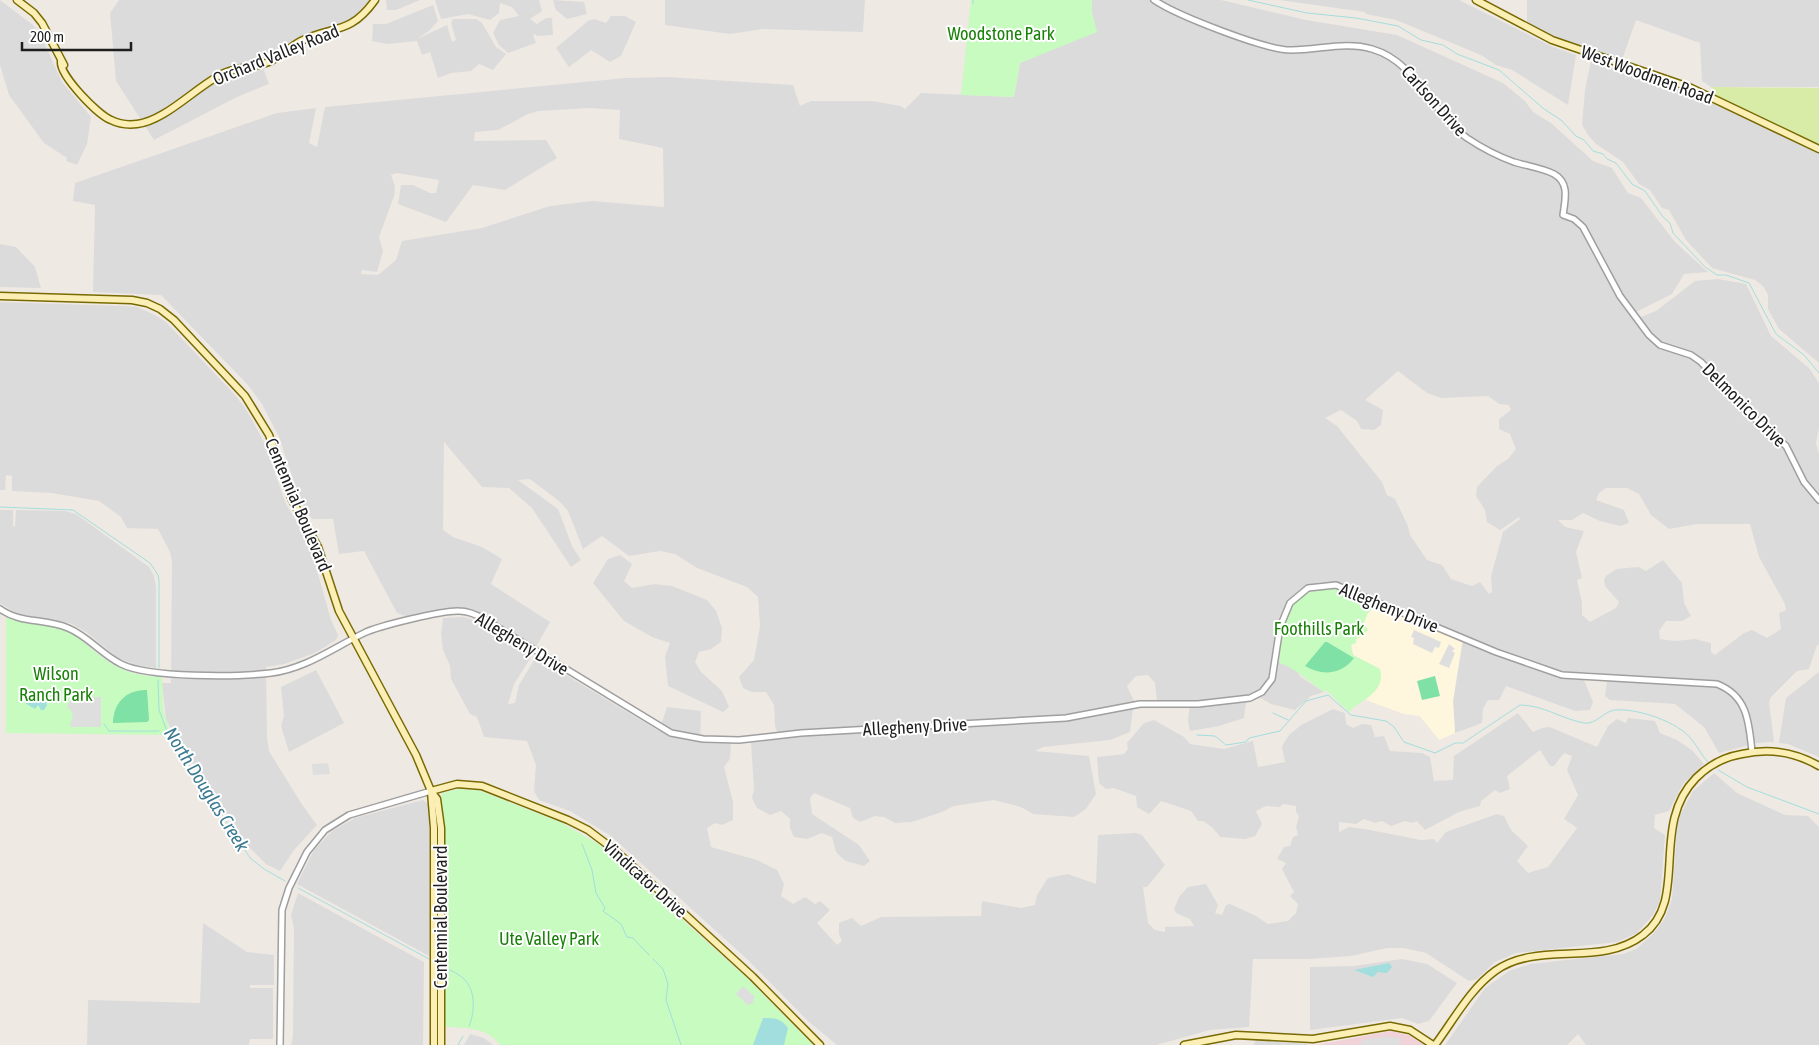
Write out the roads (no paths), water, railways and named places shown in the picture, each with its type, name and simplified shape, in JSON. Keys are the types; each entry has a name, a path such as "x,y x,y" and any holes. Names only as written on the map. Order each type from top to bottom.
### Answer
{"main road":[{"name":"Orchard Valley Road","path":"12,0 34,15"},
{"name":"Orchard Valley Road","path":"16,0 34,15 48,31 62,62 64,73 73,84 99,113 111,120 124,124 144,123 224,73 270,61 301,41 344,27 364,14 375,0"},
{"name":"West Woodmen Road","path":"1476,0 1552,40 1689,87 1819,149"},
{"name":"Centennial Boulevard","path":"0,296 132,300 154,306 174,320 245,396 265,428 277,454 292,500 318,547 339,611 416,755 431,791 437,799 441,828 438,956 441,1045"},
{"path":"1184,1045 1236,1035 1313,1039 1390,1026 1410,1030 1434,1045 1475,991 1495,971 1517,960 1628,945 1646,933 1657,920 1666,898 1671,828 1681,799 1697,777 1714,764 1729,757 1752,752 1789,753 1819,766"},
{"name":"Vindicator Drive","path":"431,791 457,784 482,786 568,820 588,830 616,851 748,972 820,1045"},
{"name":"Centennial Boulevard","path":"434,1045 438,971"}],"street":[{"name":"Carlson Drive","path":"1154,0 1174,12 1278,50 1344,45 1371,48 1385,54 1408,71 1435,106 1465,137 1500,157 1560,178 1566,190 1563,215"},
{"name":"Delmonico Drive","path":"1563,215 1574,219 1582,227 1620,296 1649,335 1665,347 1691,355 1701,362 1744,409 1786,446 1804,482 1819,500"},
{"name":"Allegheny Drive","path":"0,609 20,619 65,626 84,636 116,661 135,669 151,672 250,674 277,672 314,660 353,638 376,628 452,612 468,612 484,619 671,734 702,739 739,740 801,733 1066,718 1140,704 1198,704 1250,698 1262,692 1272,679 1280,626 1290,603 1308,588 1336,585 1496,652 1553,673 1711,682 1724,686 1736,696 1745,708 1752,752"},
{"path":"280,1045 282,910 289,888 306,852 325,830 349,815 431,791"}],"water":[{"path":"33,693 46,700 47,705 44,710 41,710 38,705 35,709 25,703 28,694"},
{"path":"1389,963 1392,967 1387,973 1378,972 1373,977 1354,970"},
{"path":"763,1018 777,1019 788,1028 784,1045 753,1045"}],"waterway":[{"path":"1248,0 1307,13 1356,18 1398,26 1421,40 1443,45 1457,54 1499,70 1544,109 1561,120 1576,136 1584,140 1593,151 1603,154 1607,159 1616,163 1632,184 1645,191 1663,217 1670,223 1673,233 1705,267 1717,275 1726,275 1749,283 1776,334 1804,355 1819,373"},
{"name":"North Douglas Creek","path":"0,507 73,510 150,563 158,575 159,581 159,668"},
{"name":"North Douglas Creek","path":"158,680 159,710 167,731 250,858 264,869 285,881"},
{"path":"1197,735 1215,736 1226,745 1246,742 1249,738 1280,731 1306,701 1328,695 1351,715 1386,721 1394,727 1404,742 1435,753 1455,743 1463,743 1520,705 1537,707 1584,723 1592,722 1611,711 1624,710 1646,714 1678,727 1686,733 1708,762"},
{"path":"1273,713 1288,720"},
{"path":"104,724 109,731 159,731"},
{"path":"1718,770 1747,787 1819,814"},
{"path":"582,844 592,870 596,893 605,908 603,911 621,924 627,937 633,938 649,955"},
{"name":"North Douglas Creek","path":"298,888 429,959"},
{"path":"653,959 663,969 668,984 666,1000 681,1045"},
{"name":"North Douglas Creek","path":"446,968 462,977 471,989 473,1008 469,1026"},
{"name":"North Douglas Creek","path":"458,1045 463,1036"}],"park label":[{"name":"Woodstone Park","path":"1001,34"},
{"name":"Foothills Park","path":"1319,629"},
{"name":"Wilson Ranch Park","path":"56,684"},
{"name":"Ute Valley Park","path":"549,939"}]}
